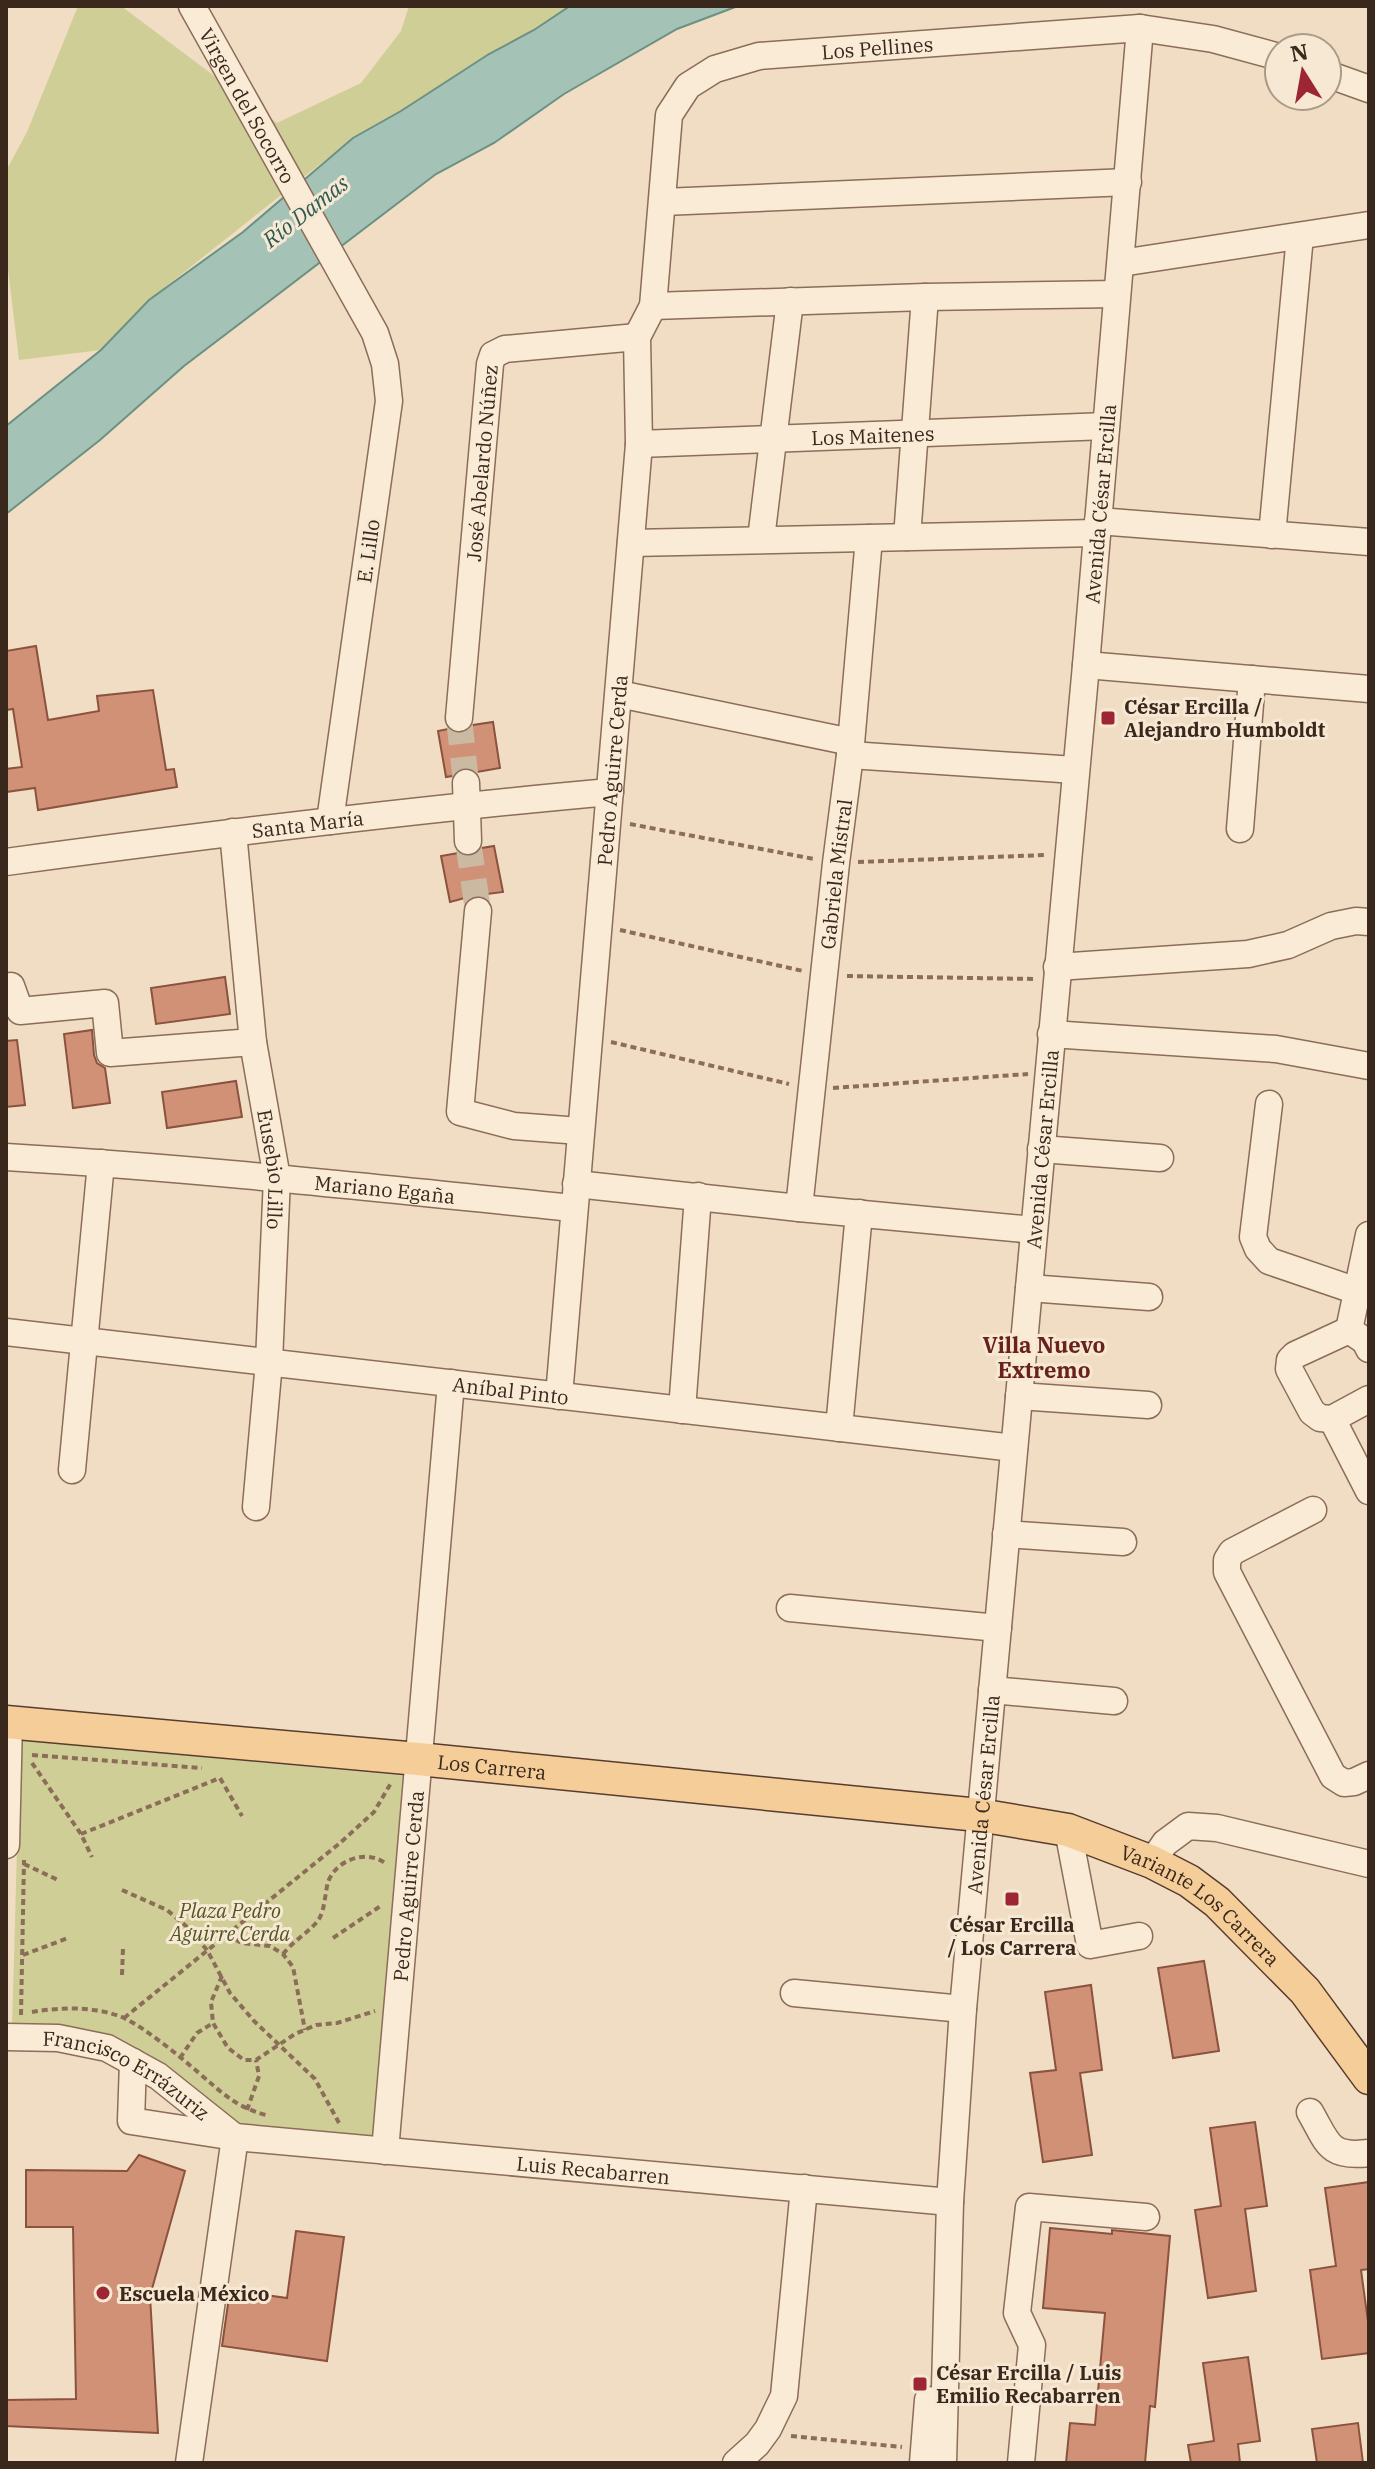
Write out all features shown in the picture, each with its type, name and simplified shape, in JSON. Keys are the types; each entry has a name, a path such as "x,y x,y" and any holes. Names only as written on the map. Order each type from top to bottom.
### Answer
{"main road":[{"name":"Los Carrera","path":"8,1722 979,1815"},
{"name":"Variante Los Carrera","path":"979,1815 1068,1830 1152,1862 1189,1881 1217,1902 1305,1991 1369,2078"}],"street":[{"name":"Virgen del Socorro","path":"192,6 350,287"},
{"path":"1140,28 1213,39 1263,53"},
{"name":"Los Pellines","path":"666,149 669,115 688,86 715,69 759,56 1140,28"},
{"name":"Avenida César Ercilla","path":"930,2458 928,2396 948,2270 963,2009 979,1815 1086,665 1140,28"},
{"path":"1343,80 1369,89"},
{"name":"Pedro Aguirre Cerda","path":"559,1396 639,444 637,337 653,306 666,149"},
{"path":"663,202 1128,182"},
{"path":"1121,263 1369,225"},
{"path":"1272,535 1300,236"},
{"name":"E. Lillo","path":"330,821 389,401 385,364 375,333 350,287"},
{"path":"653,306 1117,294"},
{"path":"907,537 925,297"},
{"path":"761,539 790,301"},
{"name":"José Abelardo Núñez","path":"459,718 493,355 505,349 637,337"},
{"name":"Los Maitenes","path":"639,444 1106,426"},
{"path":"631,543 907,537 1097,527 1369,542"},
{"name":"Gabriela Mistral","path":"799,1208 834,877 851,748 869,538"},
{"path":"1086,665 1369,689"},
{"path":"1240,829 1252,679"},
{"path":"619,694 851,748 1075,770"},
{"name":"Santa María","path":"6,862 330,821 467,795 610,792"},
{"path":"467,795 468,841"},
{"name":"Eusebio Lillo","path":"233,832 253,1042 277,1178 269,1362 256,1507"},
{"path":"478,911 460,1112 514,1126 580,1131"},
{"path":"1057,967 1248,954 1288,945 1331,926 1369,922"},
{"path":"6,987 11,986 20,1011 105,1003 110,1053 253,1042"},
{"path":"1051,1034 1276,1049 1369,1066"},
{"path":"1269,1104 1253,1237 1258,1249 1269,1261 1357,1291"},
{"path":"1041,1149 1160,1158"},
{"name":"Mariano Egaña","path":"6,1157 277,1178 575,1196 698,1196 1034,1230"},
{"path":"72,1470 101,1163"},
{"path":"682,1410 698,1196"},
{"path":"839,1428 859,1213"},
{"path":"1349,1330 1369,1235"},
{"path":"1029,1288 1149,1297"},
{"path":"1349,1330 1365,1341 1369,1349"},
{"path":"1349,1330 1295,1355 1290,1360 1289,1369 1312,1412 1320,1418 1332,1419 1369,1399"},
{"name":"Aníbal Pinto","path":"6,1332 1014,1448"},
{"name":"Pedro Aguirre Cerda","path":"385,2151 451,1383"},
{"path":"1019,1396 1148,1405"},
{"path":"1332,1419 1369,1491"},
{"path":"1313,1510 1232,1552 1227,1560 1227,1572 1333,1776 1344,1783 1369,1775"},
{"path":"1006,1534 1123,1542"},
{"path":"790,1608 998,1628"},
{"path":"992,1690 1114,1701"},
{"path":"8,1722 15,1847"},
{"path":"1152,1862 1165,1843 1188,1826 1217,1828 1369,1864"},
{"path":"1068,1830 1090,1945 1139,1936"},
{"path":"794,1993 963,2009"},
{"name":"Francisco Errázuriz","path":"13,2037 58,2038 107,2048 158,2076 235,2137"},
{"name":"Luis Recabarren","path":"133,2062 131,2121 235,2137 950,2202"},
{"path":"1310,2112 1330,2147 1352,2155 1369,2153"},
{"path":"189,2463 235,2137"},
{"path":"736,2463 765,2434 784,2396 804,2188"},
{"path":"1021,2463 1032,2345 1017,2313 1029,2207 1146,2217"}],"path":[{"path":"25,1770 26,1754 81,1834 92,1857"},
{"path":"81,1834 220,1778 227,1770"},
{"path":"220,1778 242,1816"},
{"path":"124,2018 374,1812 391,1783"},
{"path":"13,2037 23,1955 24,1864 15,1847"},
{"path":"283,1954 320,1918 330,1878 340,1865 358,1856 379,1858 385,1863"},
{"path":"24,1864 58,1880"},
{"path":"122,1890 167,1910 186,1926 207,1950 230,1993 254,2021 315,2079 342,2129"},
{"path":"333,1938 382,1905"},
{"path":"226,1934 241,1943 270,1946 283,1954 293,1967 305,2030"},
{"path":"23,1955 68,1938"},
{"path":"122,1975 123,1948"},
{"path":"223,1975 211,2002 213,2023 228,2048 244,2060 256,2060 305,2030 375,2011"},
{"path":"180,2058 197,2033 213,2023"},
{"path":"247,2110 259,2076 256,2060"},
{"path":"765,2434 930,2458"}],"green space":[{"path":"78,6 121,6 277,123 361,83 401,31 409,6 570,6 353,138 149,300 101,350 19,360 6,253 6,171 27,132"},
{"name":"Plaza Pedro Aguirre Cerda","path":"20,1740 407,1776 371,2145 240,2131 162,2069 12,2030"}],"water":[{"name":"Río Damas","path":"570,6 738,6 677,29 564,94 494,143 436,174 184,366 100,440 6,514 6,426 101,350 149,300 243,232 353,138"}],"building":[{"path":"36,646 48,720 99,711 97,696 153,690 166,770 174,769 177,787 38,810 35,788 6,792 6,769 22,767 13,709 6,710 6,651"},
{"path":"493,722 500,768 477,772 465,767 446,777 438,731 448,729 458,734 466,732 473,725"},
{"path":"494,846 503,892 450,902 441,856 458,853 469,857 482,848"},
{"path":"225,977 230,1014 156,1024 151,988"},
{"path":"92,1030 94,1055 97,1063 105,1068 110,1103 73,1108 64,1034"},
{"path":"17,1040 25,1105 6,1107 6,1041"},
{"path":"236,1081 242,1117 167,1128 162,1092"},
{"path":"1204,1961 1219,2051 1173,2058 1158,1968"},
{"path":"1091,1985 1102,2070 1080,2073 1092,2155 1043,2162 1030,2073 1056,2070 1045,1992"},
{"path":"1255,2122 1267,2206 1245,2209 1256,2291 1208,2298 1195,2210 1221,2206 1210,2128"},
{"path":"139,2155 185,2171 150,2296 158,2433 6,2426 6,2400 76,2399 73,2227 26,2227 26,2170 127,2171"},
{"path":"1369,2182 1369,2269 1361,2270 1369,2353 1322,2359 1310,2270 1336,2266 1325,2188"},
{"path":"1050,2228 1170,2236 1155,2407 1150,2406 1145,2463 1066,2463 1070,2423 1095,2425 1105,2313 1043,2308"},
{"path":"296,2231 344,2237 327,2361 222,2346 230,2290 287,2298"},
{"path":"1248,2357 1260,2441 1238,2444 1240,2463 1191,2463 1188,2445 1214,2441 1203,2363"},
{"path":"1358,2423 1363,2463 1317,2463 1312,2429"}],"tunnel":[{"path":"459,718 466,783"},
{"path":"468,841 478,911"}],"place":[{"name":"César Ercilla / Alejandro Humboldt","path":"1108,718"},
{"name":"César Ercilla / Los Carrera","path":"1012,1899"},
{"name":"Escuela México","path":"103,2293"},
{"name":"César Ercilla / Luis Emilio Recabarren","path":"920,2384"}],"district":[{"name":"Villa Nuevo Extremo","path":"1044,1356"}]}
